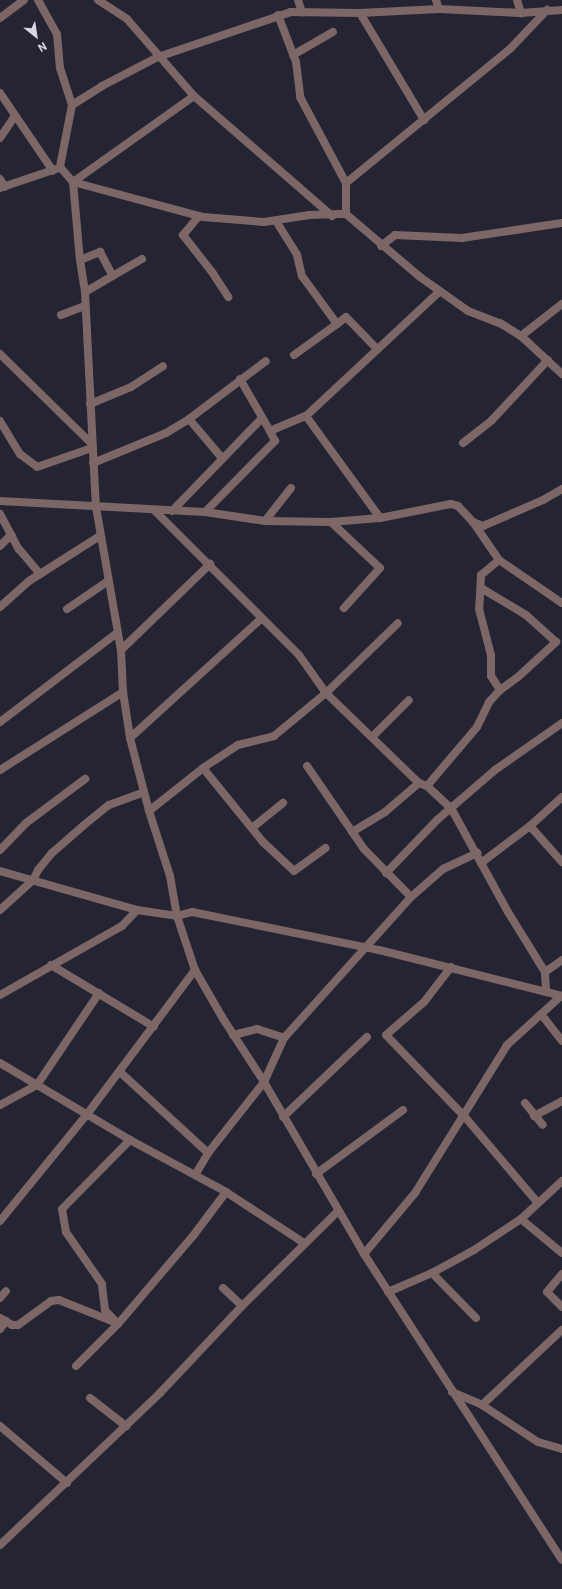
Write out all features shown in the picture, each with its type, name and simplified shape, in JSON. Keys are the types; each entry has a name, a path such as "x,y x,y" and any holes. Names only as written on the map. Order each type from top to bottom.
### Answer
{"street":[{"path":"0,18 24,0"},
{"path":"98,0 126,19 158,58 194,96 332,216"},
{"path":"298,0 302,12"},
{"path":"436,0 439,9"},
{"path":"517,0 520,13"},
{"path":"42,1 57,34 60,68 72,105 57,169"},
{"path":"72,105 102,86 158,58 278,15 302,12 360,13 439,9 520,13 562,10"},
{"path":"346,182 510,49 546,10"},
{"path":"360,13 424,120"},
{"path":"278,15 293,55 300,97 346,182 346,214 381,246 468,311 500,323 521,336 562,374"},
{"path":"293,55 333,32"},
{"path":"0,93 14,117 57,169 73,182 200,216 276,221 309,215 332,216 346,214"},
{"path":"73,182 194,96"},
{"path":"0,138 14,117"},
{"path":"0,179 2,188 57,169"},
{"path":"73,182 80,260 85,292 96,507 121,650 123,692 130,738 149,811 170,876 177,916 195,970 233,1035 264,1082 316,1174 364,1254 562,1560"},
{"path":"200,216 183,235 212,272 228,297"},
{"path":"276,221 297,254 302,276 337,324"},
{"path":"381,246 394,235 462,238 562,223"},
{"path":"80,260 100,252 113,276"},
{"path":"85,292 142,259"},
{"path":"270,431 306,416 440,291"},
{"path":"521,336 562,304"},
{"path":"61,315 85,306"},
{"path":"294,355 346,316 377,350"},
{"path":"1,356 92,446"},
{"path":"463,443 492,420 548,360"},
{"path":"93,463 166,433 189,419 240,379 266,361"},
{"path":"90,404 131,387 163,366"},
{"path":"205,512 275,441 240,379"},
{"path":"306,416 380,518"},
{"path":"172,511 262,418"},
{"path":"189,419 222,458"},
{"path":"0,421 20,454 37,467 92,446"},
{"path":"265,521 291,488"},
{"path":"472,522 483,526 544,500 562,489"},
{"path":"0,501 205,512 265,521 332,522 380,518 451,504 458,506 472,522 499,560 562,603"},
{"path":"154,510 210,564 261,620 299,655 326,693 423,784 451,808 545,972 546,992"},
{"path":"0,514 11,535 40,574"},
{"path":"332,522 380,568 344,608"},
{"path":"0,546 11,535"},
{"path":"0,607 40,574 100,536"},
{"path":"499,560 481,575 479,609 491,655 491,676 500,690"},
{"path":"121,650 210,564"},
{"path":"67,609 108,581"},
{"path":"352,832 385,812 423,784 476,727 489,702 500,690 518,677 556,642 526,615 481,588"},
{"path":"130,738 261,620"},
{"path":"149,811 203,768 238,744 274,736 326,693 398,623"},
{"path":"0,722 118,632"},
{"path":"0,769 123,692"},
{"path":"372,737 409,700"},
{"path":"386,873 451,808 513,755 562,723"},
{"path":"307,766 352,832 386,873 411,897"},
{"path":"203,768 252,828 294,871 326,848"},
{"path":"0,850 26,823 85,779"},
{"path":"0,910 33,880 38,870 52,853 90,820 109,805 144,792"},
{"path":"481,862 530,826 562,797"},
{"path":"252,828 283,802"},
{"path":"530,826 562,862"},
{"path":"195,1174 208,1153 264,1082 284,1038 411,897 443,869 478,853"},
{"path":"0,871 137,910 177,916 192,912 365,947 451,967 562,996"},
{"path":"0,995 122,926 137,910"},
{"path":"545,972 562,960"},
{"path":"51,965 154,1027"},
{"path":"451,967 424,1002 386,1035 465,1117 537,1202"},
{"path":"0,1222 120,1072 195,970"},
{"path":"0,1105 37,1085 98,993"},
{"path":"364,1254 415,1193 465,1117 491,1069 508,1045 562,996"},
{"path":"541,1014 562,1041"},
{"path":"233,1035 257,1029 284,1038"},
{"path":"283,1117 367,1037"},
{"path":"0,1063 88,1113 130,1140 226,1192 304,1243"},
{"path":"120,1072 208,1153"},
{"path":"534,1116 562,1101"},
{"path":"525,1103 534,1116 543,1125"},
{"path":"316,1174 403,1110"},
{"path":"118,1324 105,1310 102,1284 66,1232 62,1209 130,1140"},
{"path":"388,1292 432,1273 474,1250 521,1219 537,1202 562,1180"},
{"path":"76,1366 118,1324 193,1236 226,1192"},
{"path":"0,1545 126,1426 304,1243 338,1211"},
{"path":"521,1219 562,1253"},
{"path":"432,1273 476,1318"},
{"path":"562,1274 546,1292 562,1306"},
{"path":"223,1288 242,1306"},
{"path":"0,1298 6,1291"},
{"path":"0,1329 3,1319 18,1324 51,1301 59,1300 118,1324"},
{"path":"482,1405 562,1330"},
{"path":"452,1392 482,1405 538,1442 562,1449"},
{"path":"90,1398 126,1426"},
{"path":"0,1426 67,1483"}]}
